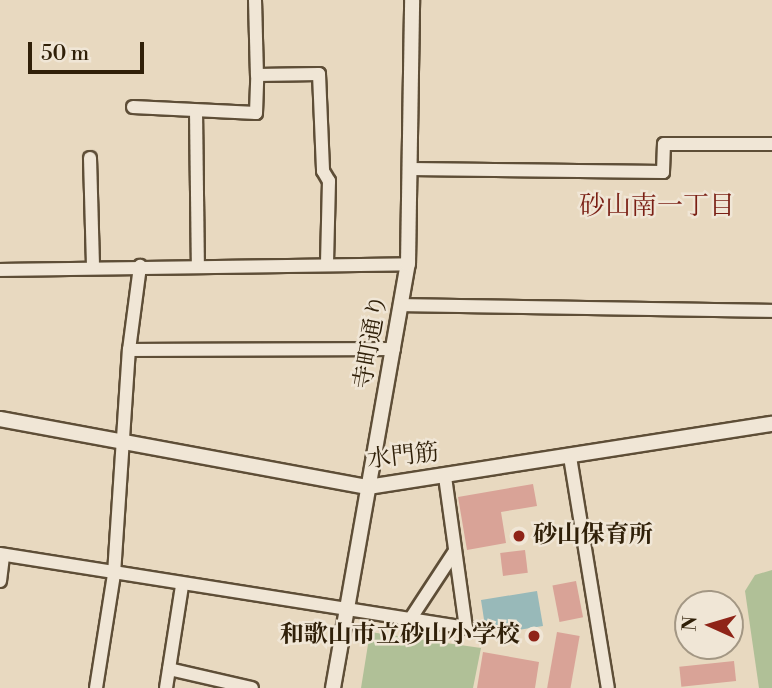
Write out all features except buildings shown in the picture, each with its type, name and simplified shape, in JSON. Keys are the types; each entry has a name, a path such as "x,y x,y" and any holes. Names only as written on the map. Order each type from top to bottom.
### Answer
{"street":[{"path":"133,107 256,113 254,0"},
{"name":"寺町通り","path":"333,688 408,264 412,0"},
{"path":"257,75 319,74 323,171 329,181 327,264"},
{"path":"196,111 198,265"},
{"path":"410,169 663,172 664,144 772,144"},
{"path":"90,158 93,267"},
{"path":"0,270 408,264"},
{"path":"96,688 114,574 121,442 140,266"},
{"path":"402,305 772,311"},
{"path":"129,350 394,349"},
{"name":"水門筋","path":"0,419 368,487 772,424"},
{"path":"570,457 608,688"},
{"path":"0,581 2,554 345,612 411,618 466,628 445,476"},
{"path":"411,618 455,551"},
{"path":"166,688 183,586"},
{"path":"169,669 252,688"}],"green space":[{"path":"772,570 772,688 759,688 745,591 755,575"},
{"path":"370,632 481,648 473,688 361,688"}],"water":[{"path":"537,591 543,626 512,631 485,626 481,600"}],"place":[{"name":"砂山保育所","path":"519,536"},
{"name":"和歌山市立砂山小学校","path":"534,636"}],"district":[{"name":"砂山南一丁目","path":"657,207"}]}
